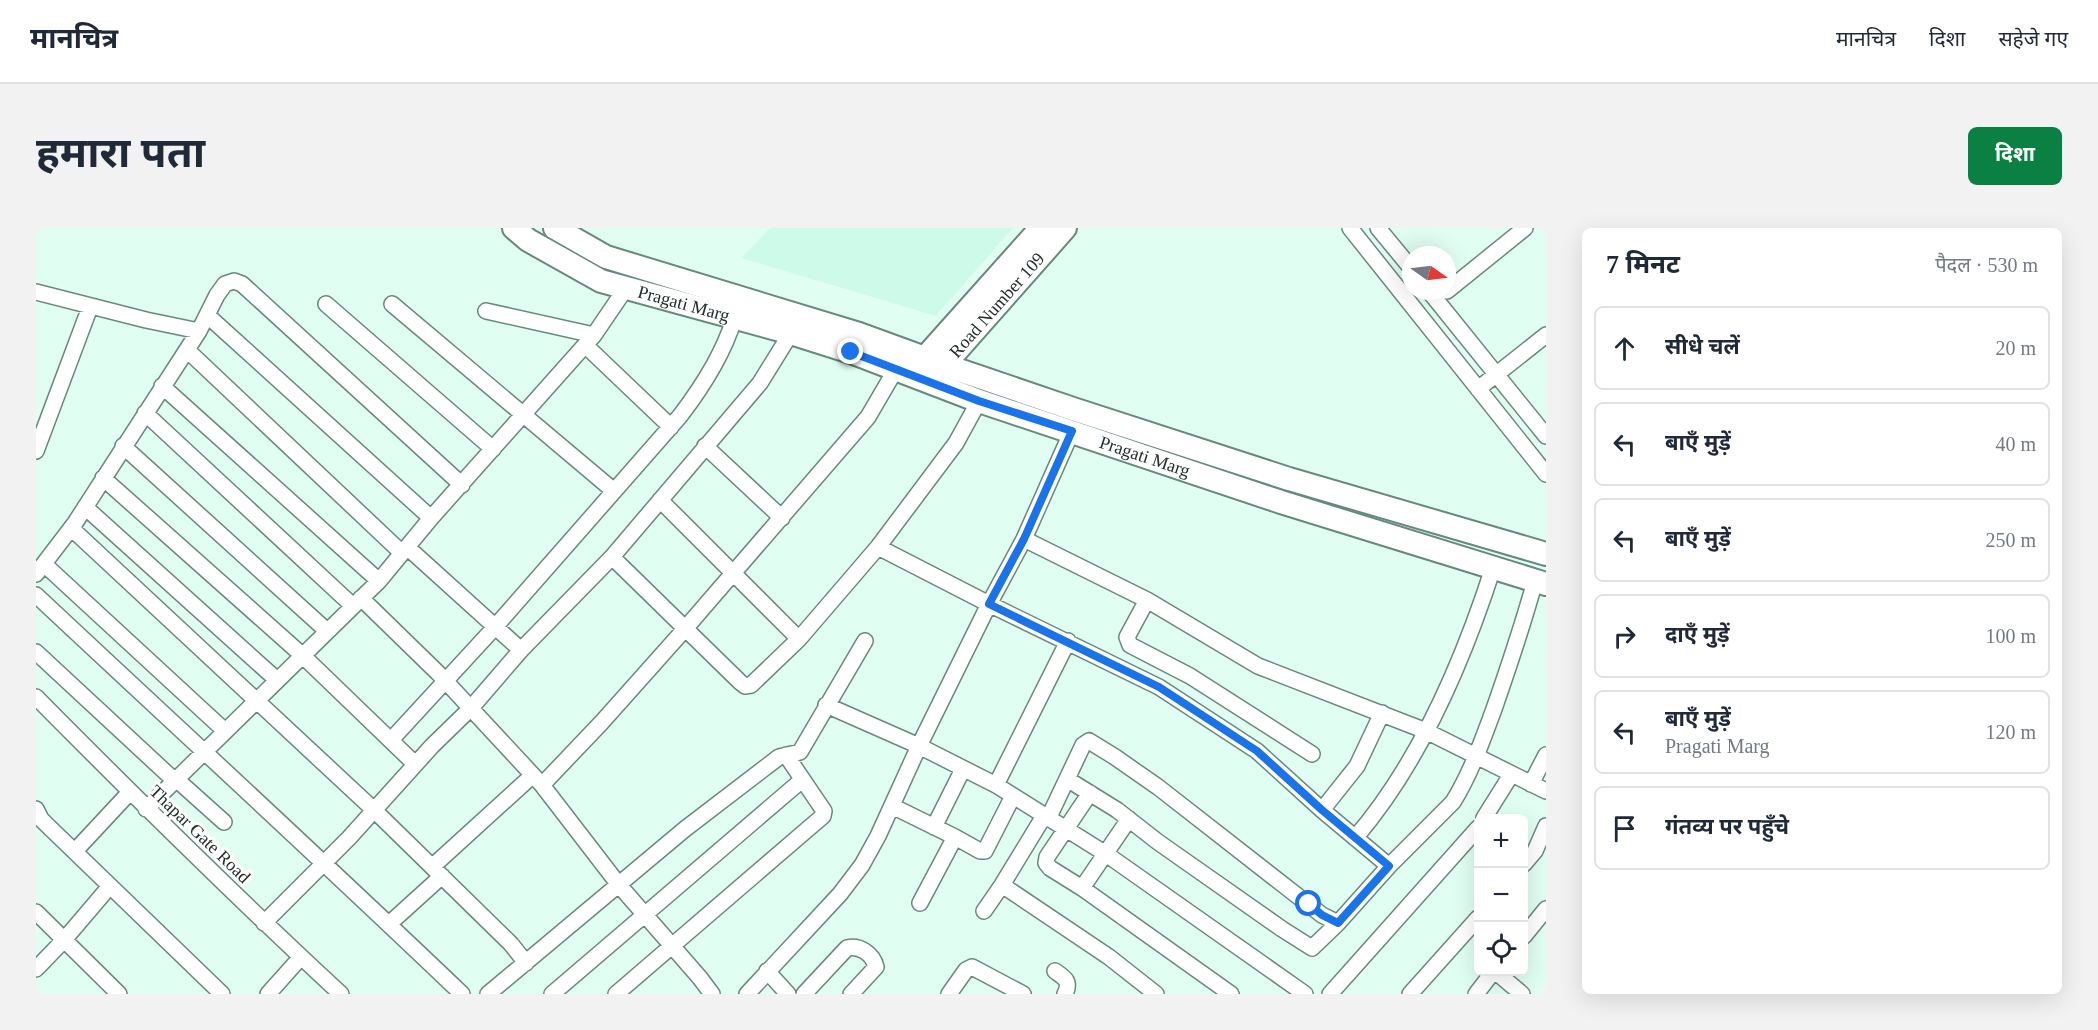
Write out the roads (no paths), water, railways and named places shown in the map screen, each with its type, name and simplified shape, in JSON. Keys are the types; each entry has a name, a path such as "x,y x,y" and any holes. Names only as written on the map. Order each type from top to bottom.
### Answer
{"main road":[{"name":"Pragati Marg","path":"514,228 528,240 601,281 921,370 1546,554"},
{"name":"Pragati Marg","path":"555,228 606,257 859,334 979,401 1281,502 1540,582"},
{"name":"Road Number 109","path":"921,370 1041,228"},
{"name":"Road Number 109","path":"921,370 1065,228"}],"street":[{"path":"1371,228 1354,233 1546,474"},
{"path":"1378,228 1402,257"},
{"path":"1456,281 1525,228"},
{"path":"225,731 40,569 71,528 200,331 217,295 225,284 234,282 242,284 462,485"},
{"path":"146,809 379,581 431,518 589,340 626,288"},
{"path":"36,292 90,307 200,331"},
{"path":"1419,314 1433,300"},
{"path":"1445,300 1496,375 1546,436"},
{"path":"326,304 493,449"},
{"path":"392,304 614,491"},
{"path":"36,451 90,307"},
{"path":"486,311 589,340 671,427"},
{"path":"208,316 431,518"},
{"path":"391,740 495,627 671,427 704,384 729,337 734,319"},
{"path":"264,923 325,863 415,764 471,708 521,650 612,557 760,383 791,333"},
{"path":"1478,389 1546,335"},
{"path":"187,350 404,550 521,650"},
{"path":"389,924 478,823 538,780 602,722 868,417 921,370"},
{"path":"162,386 379,581"},
{"path":"612,557 684,630 745,686 751,685 799,639 878,547 956,443 979,401"},
{"path":"145,413 445,681 538,780 619,885 712,994"},
{"path":"747,994 840,894 862,865 989,604 1024,539 1072,431"},
{"path":"123,446 327,631"},
{"path":"705,446 782,518"},
{"path":"103,478 302,655 415,764"},
{"path":"660,500 799,639"},
{"path":"85,507 277,680"},
{"path":"71,528 374,810 511,944 526,963"},
{"path":"1024,539 1147,600 1258,666 1426,731 1546,791"},
{"path":"878,547 1159,687 1257,751 1389,866"},
{"path":"1355,838 1401,776 1426,731 1476,620 1493,568"},
{"path":"1067,779 1129,819 1158,842 1307,947 1312,948 1453,802 1477,756 1540,582"},
{"path":"36,595 325,863 462,994"},
{"path":"1147,600 1127,637 1130,645 1190,676 1312,754"},
{"path":"488,994 695,822 779,757 797,754 804,748 826,705 864,641"},
{"path":"996,785 1068,641"},
{"path":"36,652 224,822"},
{"name":"Thapar Gate Road","path":"36,697 146,809 341,994"},
{"path":"826,705 919,746 996,785 1106,854 1305,994"},
{"path":"1322,810 1357,766 1382,713"},
{"path":"984,911 1046,817 1083,745 1091,742 1158,788 1322,915 1338,923"},
{"path":"616,994 820,820 824,811 786,755"},
{"path":"1531,784 1546,756"},
{"path":"934,827 963,769"},
{"path":"1488,814 1511,774"},
{"path":"552,994 802,780"},
{"path":"75,851 130,792"},
{"path":"1090,793 1047,857 1046,863 1231,994"},
{"path":"891,806 980,851 985,851 1013,796"},
{"path":"36,808 41,819 222,994"},
{"path":"1082,888 1129,819"},
{"path":"1540,854 1546,826"},
{"path":"1330,994 1474,834"},
{"path":"920,903 955,837"},
{"path":"1002,885 1109,957 1156,994"},
{"path":"36,969 110,886"},
{"path":"1528,931 1546,909"},
{"path":"36,912 119,994"},
{"path":"1410,994 1475,922"},
{"path":"804,994 847,948 853,947 864,950 876,963 876,967 850,994"},
{"path":"268,994 301,957"},
{"path":"950,994 966,970 972,968 1023,994"},
{"path":"1055,970 1068,981 1069,985 1065,994"},
{"path":"767,971 788,994"},
{"path":"1476,994 1492,976"},
{"path":"1500,976 1522,994"}]}
